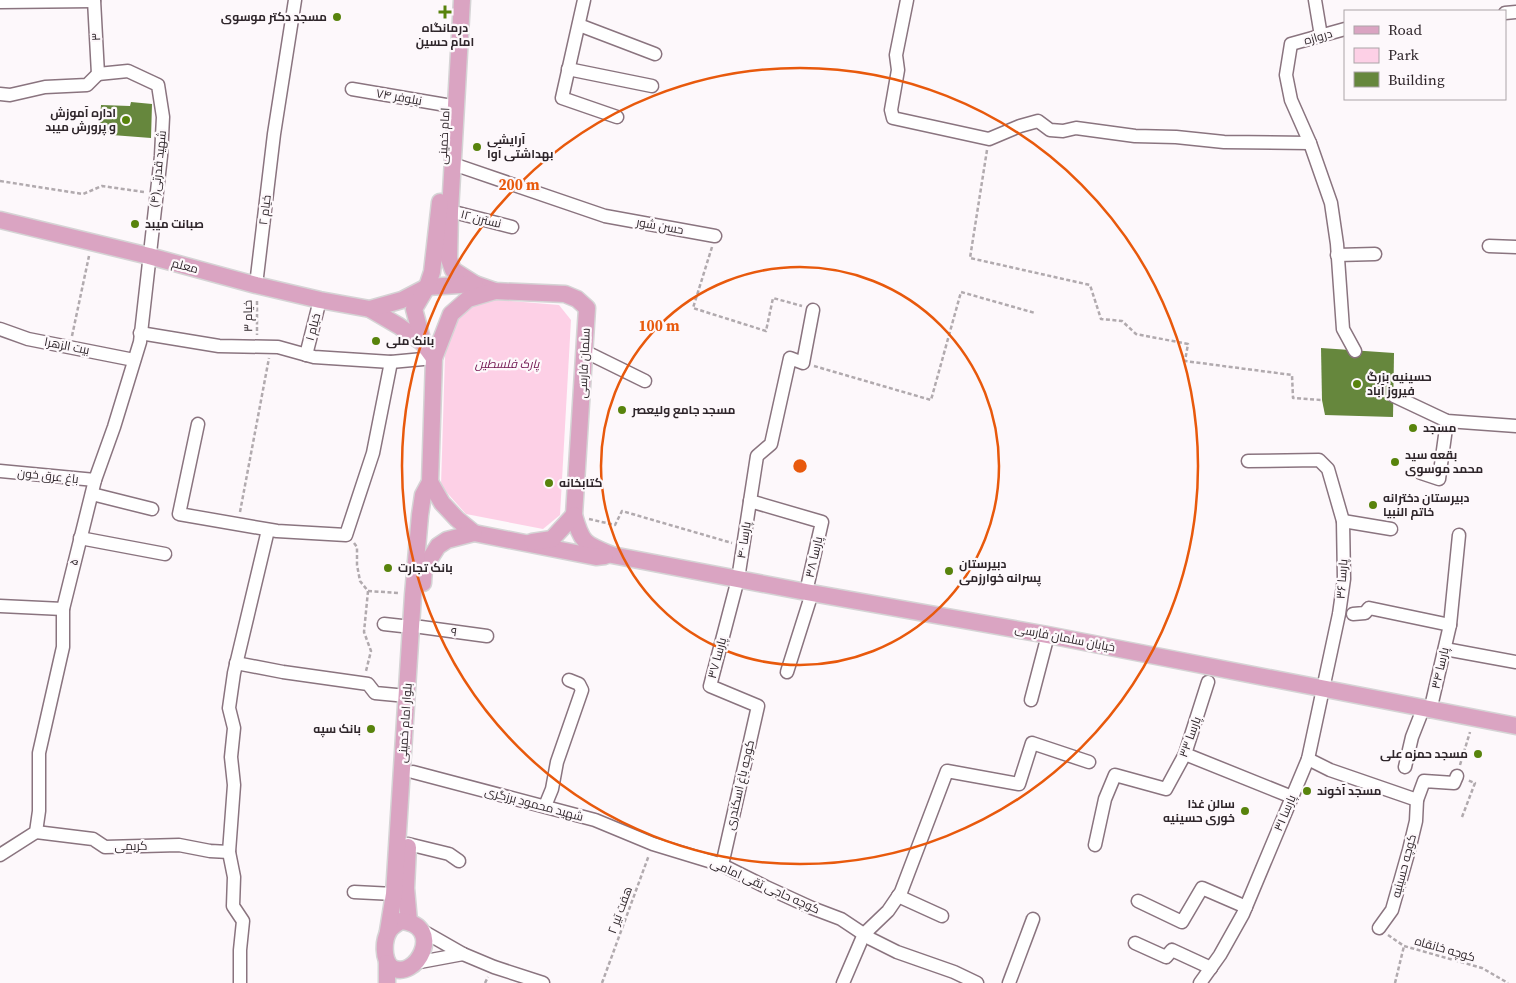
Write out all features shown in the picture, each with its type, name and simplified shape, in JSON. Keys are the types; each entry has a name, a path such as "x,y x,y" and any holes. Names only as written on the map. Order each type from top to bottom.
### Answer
{"main road":[{"name":"امام خمینی","path":"430,279 439,221 452,0"},
{"name":"امام خمینی","path":"462,0 449,259 453,270 474,284"},
{"name":"معلم","path":"0,220 149,256 256,286 370,309"},
{"path":"423,343 414,309 430,279"},
{"path":"370,309 402,300 430,279 474,284 495,291"},
{"path":"495,291 468,299 452,314 434,358 430,482 442,503 474,533 596,557 612,555"},
{"name":"سلمان فارسی","path":"495,291 565,294 577,298 587,308 574,515"},
{"path":"370,309 423,343 434,358"},
{"name":"بلوار امام خمینی","path":"415,926 406,888 413,772 416,627 413,595 420,514 423,495 430,482"},
{"path":"523,543 552,538 574,515"},
{"path":"574,515 579,533 584,541 612,555"},
{"name":"بلوار امام خمینی","path":"388,932 394,894 407,696 424,568 438,546 447,540 474,533"},
{"name":"خیابان سلمان فارسی","path":"612,555 809,593 1048,635 1516,726"},
{"path":"387,963 404,978 420,962 424,950 424,940 415,926 401,921 392,926 388,932 384,952 387,963 387,983"}],"street":[{"name":"خیام ۲","path":"256,286 274,134 295,0"},
{"path":"584,0 562,98 617,117"},
{"path":"907,0 896,55 898,70 891,110 893,118 989,139 1020,126 1038,121 1050,130 1063,131 1076,128 1135,136 1176,137 1224,142 1310,143 1332,203 1338,255 1342,328 1355,351"},
{"path":"1315,0 1321,36"},
{"path":"0,2 94,1"},
{"name":"۳","path":"94,1 98,74"},
{"path":"579,25 654,54"},
{"name":"دروازه","path":"1310,143 1291,100 1286,75 1291,44 1344,29"},
{"path":"568,69 652,86"},
{"name":"شهید قدرتی(۴)","path":"98,74 128,71 158,85 163,117 161,156 149,256"},
{"path":"0,94 10,95 45,87 86,85 98,74"},
{"name":"نیلوفر ۷۴","path":"352,89 446,105"},
{"name":"حسن شور","path":"453,164 605,216 715,236"},
{"name":"نسترن ۱۲","path":"450,211 512,227"},
{"path":"1489,246 1516,247"},
{"path":"1338,255 1375,254"},
{"name":"۵","path":"36,832 39,811 39,754 62,647 62,609 95,480 114,427 134,360 140,333 149,256"},
{"name":"خیام ۱","path":"306,354 320,300"},
{"path":"803,363 813,310"},
{"name":"بیت الزهرا","path":"0,329 28,339 134,360"},
{"path":"140,333 218,346 278,347 314,357 391,362 434,358"},
{"path":"584,352 645,382"},
{"name":"پارسا ۴۰","path":"738,579 757,456 771,444 790,358 803,363"},
{"path":"198,424 179,514 268,530 346,535 372,452 391,362"},
{"path":"1394,396 1447,421 1516,426"},
{"path":"1421,473 1440,479 1447,421"},
{"name":"پارسا ۳۶","path":"1248,461 1319,460 1328,469 1344,521 1344,579 1323,689"},
{"name":"باغ عرق خون","path":"0,471 95,480"},
{"path":"92,494 152,509"},
{"name":"پارسا ۳۸","path":"750,501 822,522 809,593 787,672"},
{"path":"1344,521 1391,529"},
{"path":"240,983 242,921 233,906 234,876 229,852 234,785 232,756 234,728 229,708 236,663 268,530"},
{"name":"پارسا ۳۴","path":"1405,767 1412,737 1427,710 1450,625 1459,535"},
{"path":"80,538 165,554"},
{"name":"پارسا ۳۷","path":"738,579 710,686 758,706"},
{"path":"0,606 62,609"},
{"path":"1353,614 1365,613 1369,608 1450,625"},
{"name":"۹","path":"384,624 487,636"},
{"path":"1031,700 1048,635"},
{"path":"1444,649 1516,662"},
{"path":"236,663 368,684 375,693 407,696"},
{"path":"545,806 552,789 557,762 582,690 579,684 569,680"},
{"name":"پارسا ۳۳","path":"1095,844 1105,799 1115,775 1166,789 1185,754 1208,682"},
{"name":"پارسا ۳۱","path":"1200,983 1220,955 1246,907 1308,759 1323,689"},
{"name":"کوچه باغ اسکندری","path":"722,865 758,706"},
{"path":"843,983 868,936 901,892 948,771 1020,784 1032,743 1089,762"},
{"path":"1185,754 1292,797"},
{"path":"1308,759 1330,770 1417,800 1424,781 1454,782 1457,776"},
{"name":"شهید محمود برزگری","path":"413,772 594,820 653,844"},
{"name":"کوچه حسینیه","path":"1379,928 1392,910 1416,821 1417,800"},
{"path":"0,855 36,832"},
{"name":"کریمی","path":"36,832 94,839 105,847 179,845 210,851 229,852"},
{"path":"408,844 449,854 459,861"},
{"name":"کوچه حاجی تقی امامی","path":"653,844 722,865 812,908 841,919 897,952 954,972 977,983"},
{"path":"1138,901 1182,922 1202,888 1246,907"},
{"path":"354,892 394,894"},
{"path":"898,896 942,916"},
{"path":"1009,983 1033,919"},
{"path":"415,926 464,954 494,967 543,983"},
{"path":"1135,943 1166,957 1172,950 1210,968"},
{"path":"420,962 464,954"}],"path":[{"path":"989,139 970,258 1090,285 1101,319 1122,322 1136,334 1188,344 1185,361 1292,375 1293,398 1322,400"},
{"path":"0,181 83,194 102,186 156,193"},
{"path":"715,236 693,308 766,331 773,298 813,310"},
{"path":"70,346 91,242"},
{"name":"خیام ۳","path":"256,286 258,314 257,347"},
{"path":"803,363 931,400 961,292 1035,313"},
{"path":"238,524 271,347"},
{"path":"574,515 615,525 622,510 743,546"},
{"path":"346,535 357,547 357,566 360,581 368,591 364,632 371,651 364,679 368,684"},
{"path":"368,591 413,595"},
{"name":"هفت تیر ۲","path":"602,983 653,844"},
{"name":"کوچه خانقاه","path":"1379,928 1404,946 1482,968 1508,983"},
{"path":"1394,983 1404,946"}],"green space":[{"name":"پارک فلسطین","path":"474,298 559,305 571,320 560,515 543,529 466,514 441,486 445,355 456,316"}],"building":[{"name":"اداره آموزش و پرورش میبد","path":"131,102 152,104 151,138 99,134 101,105 130,106"},
{"path":"1321,348 1394,353 1393,417 1325,415 1322,400"}],"place":[{"name":"درمانگاه امام حسین","path":"445,12"},
{"name":"مسجد دکتر موسوی","path":"337,17"},
{"name":"اداره آموزش و پرورش میبد","path":"126,120"},
{"name":"آرایشی بهداشتی آوا","path":"477,147"},
{"name":"صبانت میبد","path":"135,224"},
{"name":"بانک ملی","path":"376,341"},
{"name":"حسینیه بزرگ فیروز آباد","path":"1357,384"},
{"name":"مسجد جامع ولیعصر","path":"622,410"},
{"name":"مسجد","path":"1413,428"},
{"name":"بقعه سید محمد موسوی","path":"1395,462"},
{"name":"کتابخانه","path":"549,483"},
{"name":"دبیرستان دخترانه خاتم النبیا","path":"1373,505"},
{"name":"بانک تجارت","path":"388,568"},
{"name":"دبیرستان پسرانه خوارزمی","path":"949,571"},
{"name":"بانک سپه","path":"371,729"},
{"name":"مسجد حمزه علی","path":"1478,754"},
{"name":"مسجد آخوند","path":"1307,791"},
{"name":"سالن غذا خوری حسینیه","path":"1245,811"}]}
